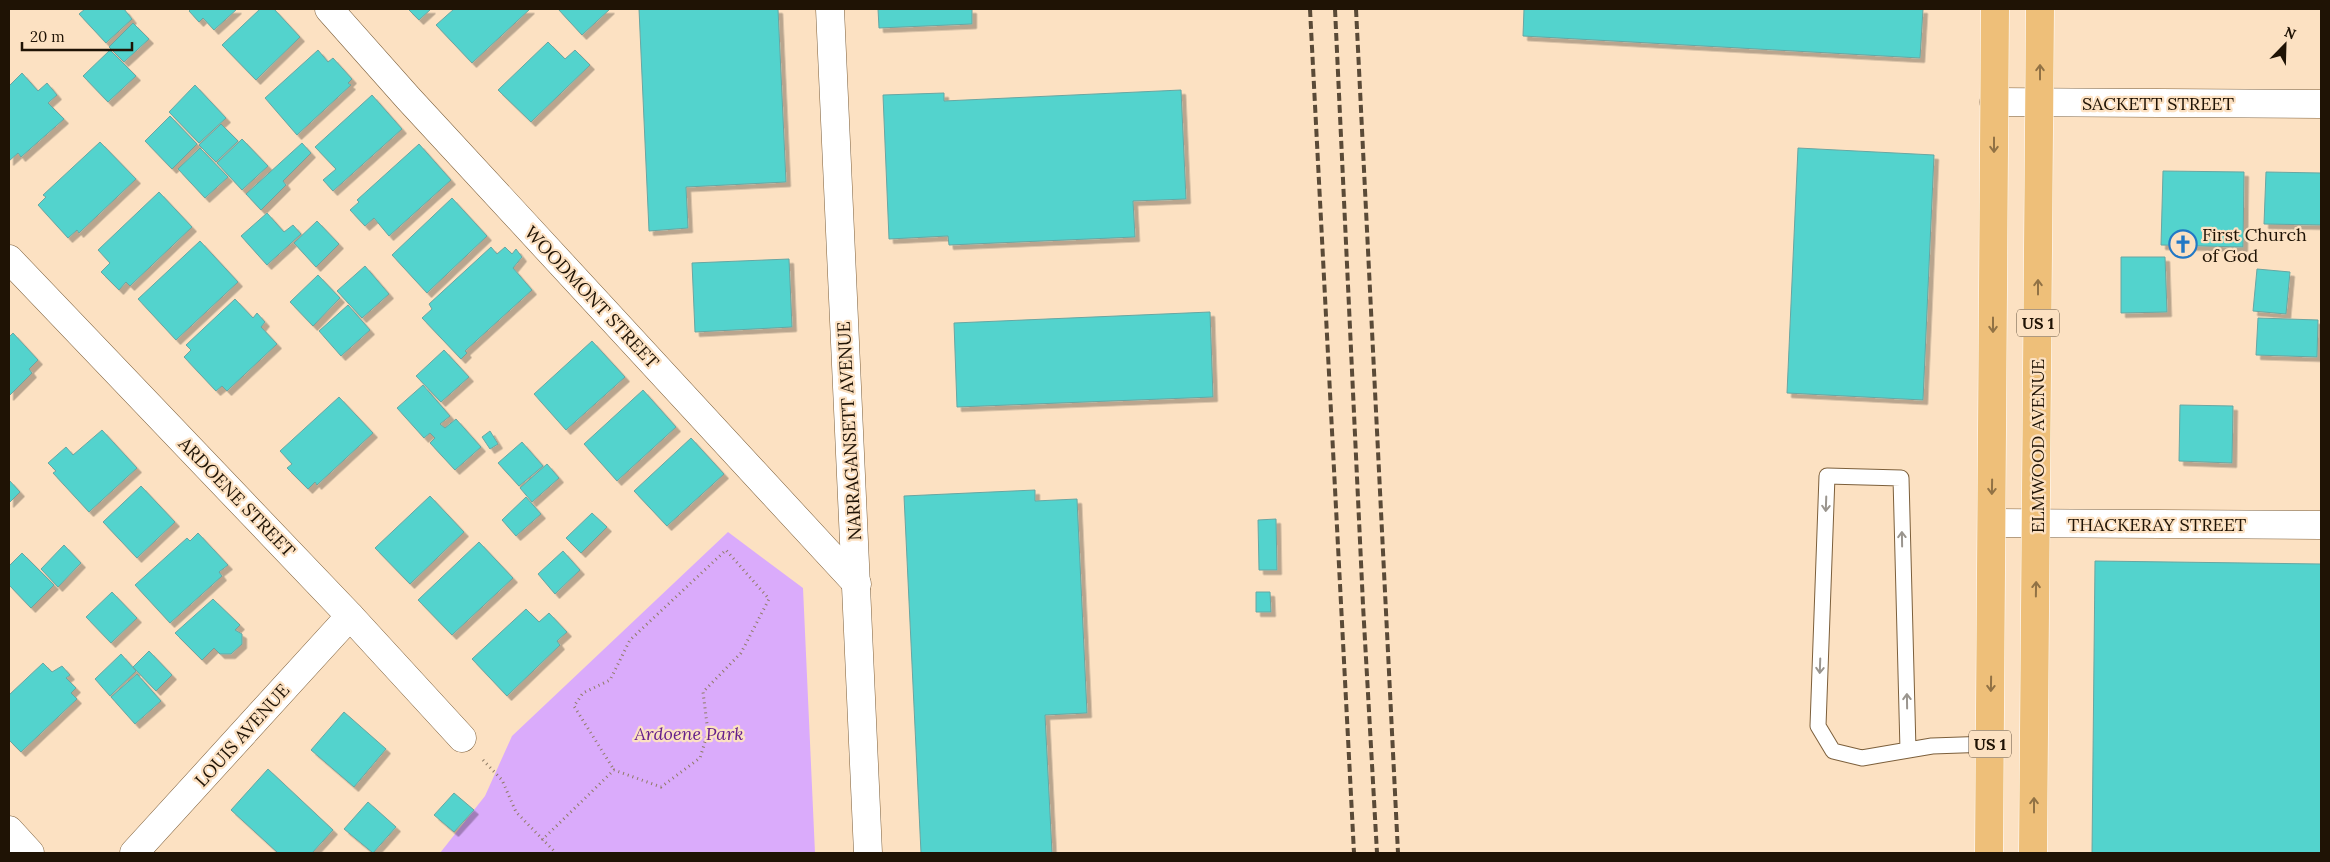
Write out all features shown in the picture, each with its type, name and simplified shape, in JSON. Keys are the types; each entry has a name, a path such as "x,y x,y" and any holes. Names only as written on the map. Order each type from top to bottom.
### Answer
{"main road":[{"name":"US 1","path":"1989,853 1995,9"},
{"name":"ELMWOOD AVENUE","path":"2033,853 2040,9"}],"street":[{"name":"WOODMONT STREET","path":"329,9 408,98 857,584"},
{"name":"NARRAGANSETT AVENUE","path":"830,9 868,853"},
{"name":"SACKETT STREET","path":"1994,102 2321,104"},
{"name":"ARDOENE STREET","path":"9,259 350,616 462,738"},
{"name":"THACKERAY STREET","path":"1992,523 2321,525"},
{"name":"LOUIS AVENUE","path":"134,853 350,616"},
{"path":"9,830 30,853"}],"lane":[{"path":"1908,750 1901,478 1827,476 1818,726 1833,751 1862,758 1932,746 1990,744"}],"path":[{"path":"726,550 768,599 741,653 703,692 708,732 700,758 661,787 614,770 574,706 583,693 610,680 630,640 726,550"},
{"path":"462,738 502,780 516,812 556,853"},
{"path":"542,840 614,770"}],"green space":[{"name":"Ardoene Park","path":"728,532 803,588 815,853 440,853 485,796 512,736"}],"building":[{"path":"85,9 124,9 132,19 106,43 79,14"},
{"path":"191,9 237,9 214,30 203,18 199,22 189,11"},
{"path":"260,9 274,9 300,37 256,80 222,45"},
{"path":"408,9 431,9 419,20"},
{"path":"454,9 530,9 472,63 436,25"},
{"path":"558,9 610,9 582,35"},
{"path":"639,9 778,9 786,182 686,187 688,228 649,231"},
{"path":"878,9 972,9 972,24 879,28"},
{"path":"1524,9 1923,9 1920,58 1523,36"},
{"path":"133,23 149,39 124,62 109,47"},
{"path":"548,42 565,59 575,50 590,65 531,122 498,90"},
{"path":"110,50 136,76 108,102 83,76"},
{"path":"318,50 328,62 333,58 352,79 348,83 351,85 297,135 265,98"},
{"path":"22,73 38,91 47,83 57,95 48,103 64,119 21,157 18,153 9,161 9,86"},
{"path":"195,85 226,118 199,143 169,112"},
{"path":"1181,90 1186,199 1133,201 1135,237 949,245 948,236 889,239 883,95 944,93 944,101"},
{"path":"372,95 402,129 333,191 323,180 336,169 315,147"},
{"path":"170,116 197,144 172,169 145,141"},
{"path":"221,124 238,141 216,162 199,145"},
{"path":"242,139 268,166 242,190 217,163"},
{"path":"100,142 136,179 79,233 77,230 68,238 38,205 46,197 43,195"},
{"path":"302,143 311,153 283,181 286,185 261,210 246,194"},
{"path":"419,144 451,180 389,236 374,218 365,226 350,210 359,202 357,200"},
{"path":"200,148 228,177 205,198 178,169"},
{"path":"1798,148 1934,155 1923,400 1787,393"},
{"path":"2163,171 2244,172 2243,247 2161,245"},
{"path":"2266,172 2321,173 2321,225 2264,224"},
{"path":"159,192 192,227 130,286 126,282 119,290 101,272 110,263 98,250"},
{"path":"452,198 487,236 427,293 392,255"},
{"path":"267,213 284,232 293,225 301,234 267,265 241,236"},
{"path":"317,221 339,244 316,267 294,243"},
{"path":"200,241 238,282 176,340 138,299"},
{"path":"491,247 497,254 505,247 512,254 516,249 522,257 513,268 532,290 465,351 467,353 461,359 422,318 432,309 429,304"},
{"path":"2121,257 2165,257 2167,312 2121,313"},
{"path":"789,259 792,327 695,332 692,263"},
{"path":"365,266 389,294 362,318 337,291"},
{"path":"2257,269 2290,272 2286,314 2253,311"},
{"path":"318,275 340,298 313,326 290,302"},
{"path":"235,299 253,318 257,313 265,322 261,327 277,344 227,391 222,386 216,391 184,357 191,350 186,345"},
{"path":"348,305 370,330 341,356 319,331"},
{"path":"1210,312 1213,397 957,407 954,323"},
{"path":"2258,318 2318,320 2317,357 2256,355"},
{"path":"13,333 38,360 29,369 32,373 9,396 9,337"},
{"path":"592,341 625,377 566,430 534,394"},
{"path":"444,350 469,377 441,402 416,376"},
{"path":"423,385 450,416 440,424 445,428 456,419 481,447 455,470 430,443 435,438 430,433 424,438 397,408"},
{"path":"643,390 676,427 617,481 584,444"},
{"path":"339,397 373,433 317,485 315,482 308,489 287,468 292,464 280,451"},
{"path":"2180,405 2233,406 2232,463 2179,461"},
{"path":"102,430 137,468 89,512 53,473 56,471 48,463 66,447 73,455"},
{"path":"490,431 498,444 490,449 482,437"},
{"path":"691,438 724,474 667,526 634,491"},
{"path":"522,442 543,466 519,486 498,463"},
{"path":"547,464 559,478 532,502 520,488"},
{"path":"9,480 20,492 9,503"},
{"path":"141,486 175,522 137,558 103,522"},
{"path":"1035,490 1035,501 1077,499 1087,713 1045,715 1052,853 921,853 904,496"},
{"path":"430,496 464,532 410,584 375,548"},
{"path":"526,497 541,514 516,536 502,520"},
{"path":"592,513 607,527 581,553 566,538"},
{"path":"1276,519 1277,570 1259,570 1258,520"},
{"path":"198,533 228,565 219,572 222,576 170,623 135,585 187,538 190,541"},
{"path":"479,542 513,578 452,635 418,600"},
{"path":"64,545 81,563 58,587 41,569"},
{"path":"563,551 580,570 555,594 538,574"},
{"path":"22,553 54,585 31,608 9,585 9,566"},
{"path":"2095,561 2321,564 2321,853 2092,853"},
{"path":"112,592 137,618 111,643 86,617"},
{"path":"1256,592 1270,592 1271,612 1256,612"},
{"path":"213,599 240,625 235,630 242,634 242,644 231,654 220,654 214,648 202,660 175,633"},
{"path":"526,609 539,622 549,613 567,632 557,641 560,645 507,696 472,659"},
{"path":"149,651 172,675 156,691 133,667"},
{"path":"121,654 136,671 110,696 95,679"},
{"path":"43,663 52,672 62,666 70,675 66,678 76,688 71,693 77,699 21,752 9,740 9,695"},
{"path":"137,674 161,701 135,724 111,697"},
{"path":"344,712 386,749 354,787 311,750"},
{"path":"268,769 333,830 312,853 278,853 231,810"},
{"path":"454,793 474,810 454,832 434,815"},
{"path":"368,802 396,827 373,853 344,829"}],"railway":[{"path":"1310,9 1354,853"},
{"path":"1335,9 1363,605 1377,853"},
{"path":"1356,9 1398,853"}],"place":[{"name":"First Church of God","path":"2183,244"}]}
